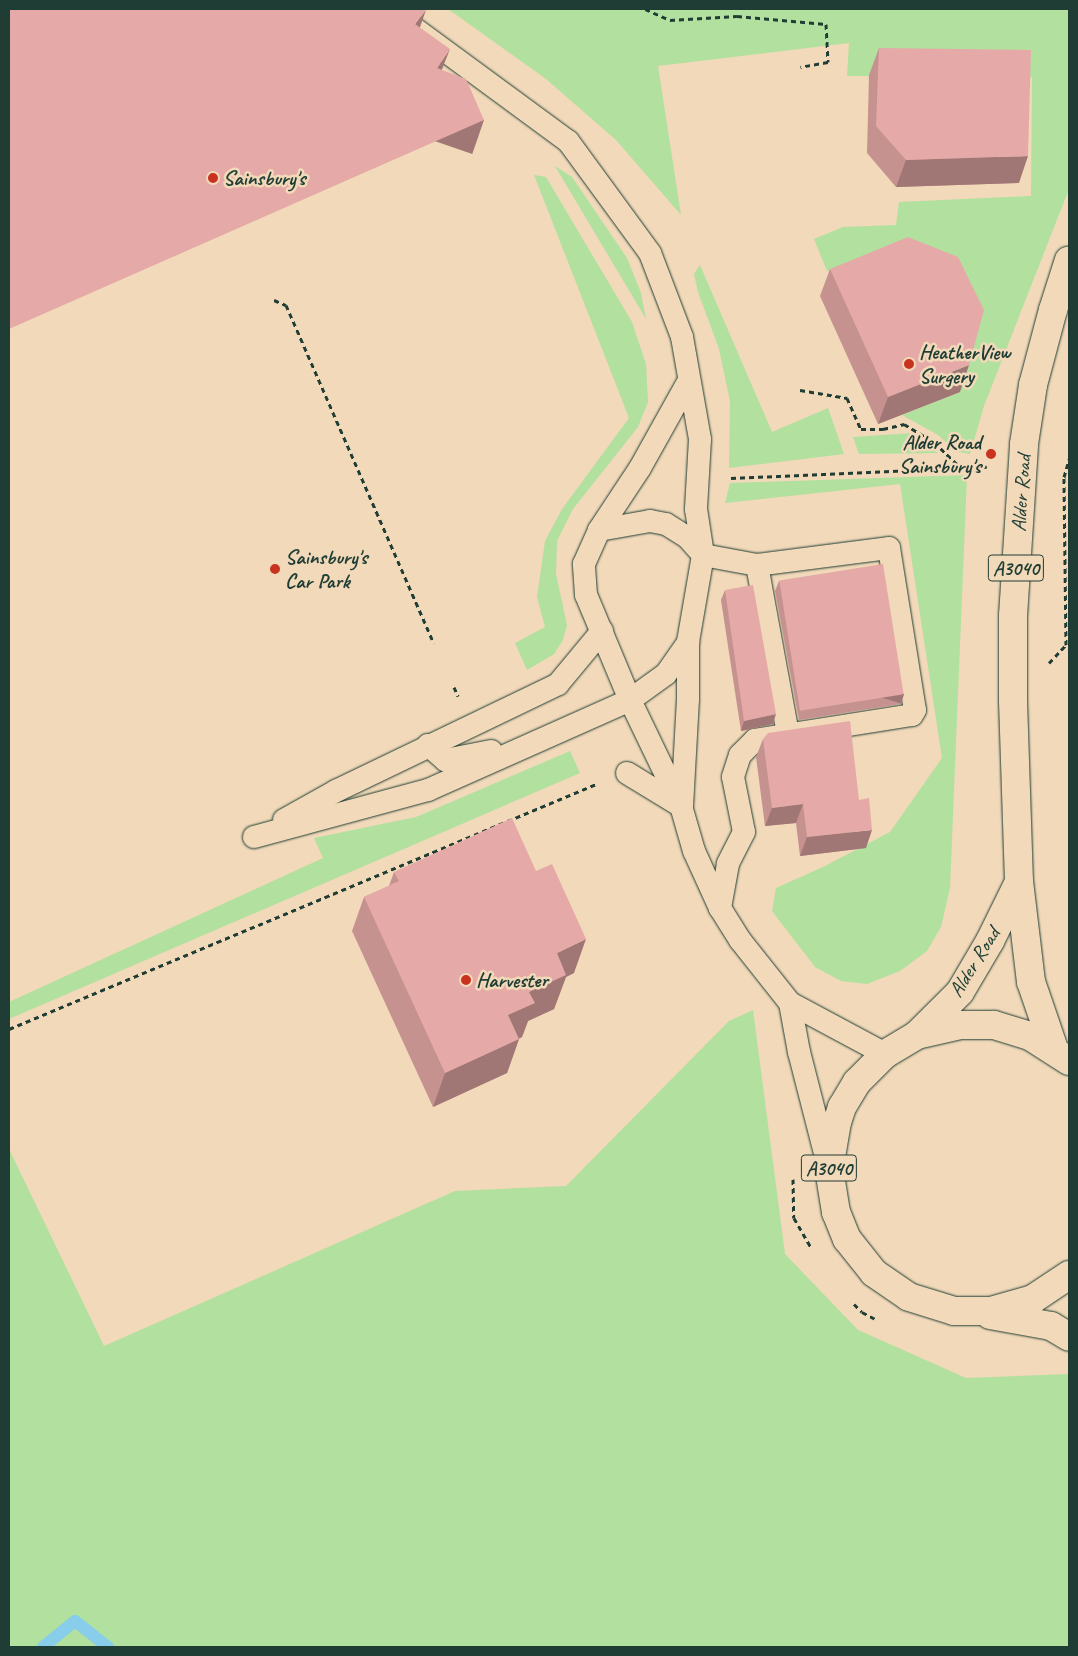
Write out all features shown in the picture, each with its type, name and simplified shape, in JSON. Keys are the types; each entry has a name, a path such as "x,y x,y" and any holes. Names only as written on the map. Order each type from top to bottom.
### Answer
{"main road":[{"name":"Alder Road","path":"1061,1055 1031,982 1019,882 1012,700 1013,616 1022,465 1033,385 1053,310 1069,260"},
{"name":"Alder Road","path":"917,1035 960,992 990,941 1019,882"},
{"name":"A3040","path":"1061,1055 1030,1036 994,1025 960,1024 917,1035 885,1054 857,1082 842,1107 834,1131 829,1169 832,1196 842,1229 856,1252 874,1273 888,1284 922,1303 942,1309 976,1312 1051,1326 1069,1337"},
{"name":"A3040","path":"976,1312 1005,1308 1033,1299 1069,1275"}],"lane":[{"path":"388,9 568,141 650,253 682,337 688,382 700,439 696,509 703,555 688,642 688,699 682,806"},
{"path":"688,382 640,468 599,530 584,564 586,595 630,700 682,806 694,851 720,908 740,940 790,1003 885,1054"},
{"path":"599,530 650,521 666,524 687,536 703,555 757,565 885,548 891,551 916,710 914,713 755,740 740,754 733,778 744,832 728,864 720,908"},
{"path":"757,565 788,734"},
{"path":"602,631 558,684 336,791 254,837 428,790 527,744 630,700 666,674 688,642"},
{"path":"428,746 444,760 527,744"},
{"path":"627,773 682,806"},
{"path":"790,1003 799,1052 829,1169"}],"path":[{"path":"645,9 670,20 737,16 826,24 828,62 800,67"},
{"path":"274,300 286,305 434,643"},
{"path":"800,390 847,398 861,429 883,429 904,424 934,442 961,468"},
{"path":"1012,700 1066,645 1064,476 1069,458"},
{"path":"698,474 734,478 1022,465"},
{"path":"9,1029 566,794 627,773"}],"green space":[{"path":"448,9 1069,9 1069,189 984,406 970,454 956,451 938,435 902,415 960,392 898,264 827,271 814,239 843,227 896,225 899,202 1031,196 1032,77 847,76 849,43 658,66 681,215 616,140 546,79"},
{"path":"555,166 572,177 627,258 641,293 646,319"},
{"path":"534,175 546,177 632,322 646,364 648,402 638,427 573,509 557,541 556,574 567,625 563,640 554,654 527,670 515,643 545,627 537,597 545,541 562,509 629,418"},
{"path":"700,265 772,432 828,408 844,454 729,468 730,401 719,349 698,292 694,274"},
{"path":"912,433 938,453 859,454 853,437"},
{"path":"967,475 950,888 941,927 927,951 900,971 867,984 841,981 815,967 772,911 776,888 825,866 890,832 942,758 900,484 725,503 730,483"},
{"path":"570,751 580,773 9,1019 9,1002 323,858 314,838 416,817"},
{"path":"753,1010 785,1254 858,1330 966,1378 1069,1374 1069,1647 9,1647 9,1149 104,1346 455,1191 566,1186 729,1021"}],"building":[{"name":"Sainsbury's","path":"9,9 424,9 426,10 415,24 450,49 437,68 466,79 484,120 9,329"},
{"path":"879,48 1031,50 1028,156 906,160 876,126"},
{"name":"HeatherView Surgery","path":"908,237 958,257 984,310 969,365 888,397 830,269"},
{"path":"883,564 904,694 800,711 779,580"},
{"path":"753,585 776,714 744,721 725,590"},
{"path":"850,721 859,800 869,798 872,830 807,837 803,804 772,808 763,739 768,733"},
{"name":"Harvester","path":"512,818 536,871 552,864 586,939 557,953 566,975 529,992 535,1003 508,1015 519,1039 445,1073 364,897 399,881 394,872"}],"waterway":[{"path":"43,1647 75,1621 108,1647"}],"place":[{"name":"Sainsbury's","path":"213,178"},
{"name":"HeatherView Surgery","path":"909,364"},
{"name":"Alder Road Sainsbury's","path":"991,454"},
{"name":"Sainsbury's Car Park","path":"275,569"},
{"name":"Harvester","path":"466,980"}]}
